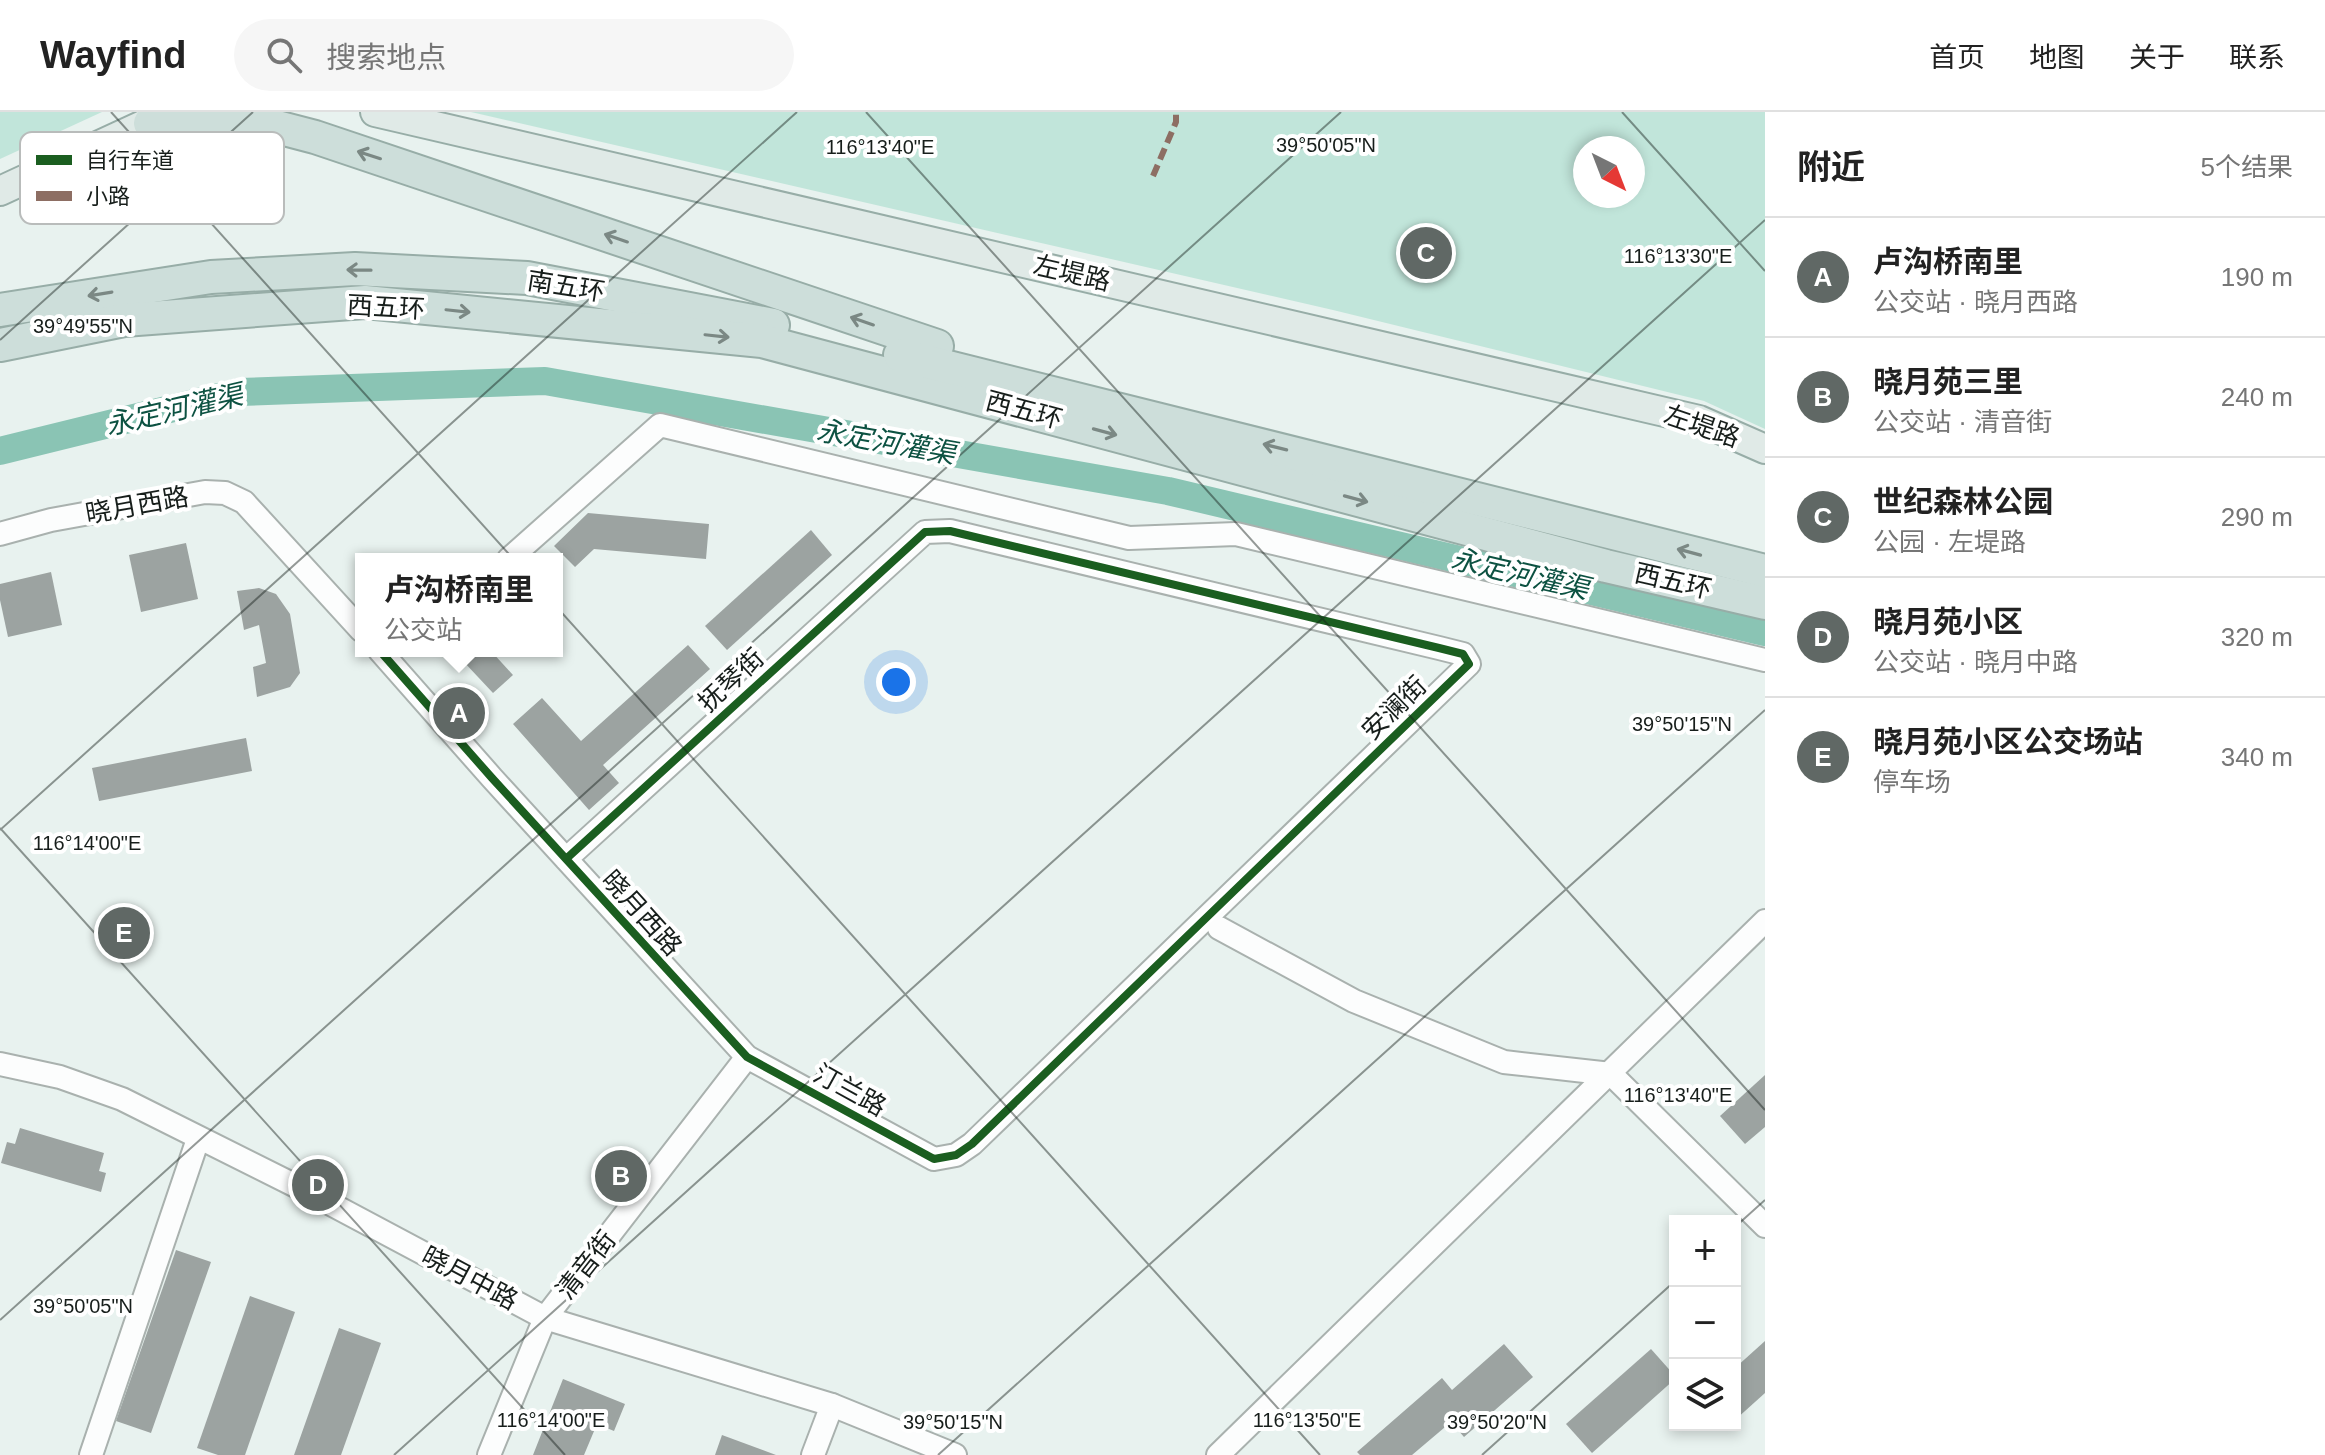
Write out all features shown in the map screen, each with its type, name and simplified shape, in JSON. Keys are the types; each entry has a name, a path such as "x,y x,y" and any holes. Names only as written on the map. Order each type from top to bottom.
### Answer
{"highway":[{"path":"161,118 193,116 250,120 315,137 1122,409"},
{"name":"南五环","path":"0,310 211,277 355,269 527,278 739,317 1122,409"},
{"name":"西五环","path":"269,308 365,302 762,341 1591,562 1765,603"},
{"path":"0,345 124,320 269,308"},
{"path":"0,366 39,353 269,308"},
{"name":"西五环","path":"1122,409 1765,571"}],"main road":[{"name":"左堤路","path":"375,112 1699,420 1765,449"},
{"path":"130,132 161,118"},
{"path":"0,191 20,182"}],"street":[{"path":"516,553 660,425 1129,538 1236,534 1765,660"},
{"name":"晓月西路","path":"0,534 51,520 205,492 225,493 244,502 355,623"},
{"name":"安澜街","path":"925,532 950,531 1439,648 1463,654 1469,664 972,1144 956,1155 934,1159"},
{"name":"抚琴街","path":"566,859 925,532"},
{"name":"晓月西路","path":"395,657 566,859 747,1057"},
{"path":"1218,1455 1765,921"},
{"path":"1219,928 1354,1001 1504,1062 1611,1074 1765,1226"},
{"name":"汀兰路","path":"747,1057 934,1159"},
{"name":"清音街","path":"489,1455 545,1318 747,1057"},
{"name":"晓月中路","path":"0,1064 60,1077 122,1099 314,1195 545,1318 832,1405 955,1455"},
{"path":"91,1455 198,1139"},
{"path":"813,1455 832,1405"}],"green space":[{"path":"0,112 102,112 59,132 20,132 20,150 0,159"},
{"path":"471,112 1765,112 1765,429 1704,401 1333,310"}],"building":[{"path":"588,513 709,524 706,559 594,549 575,567 554,546"},
{"path":"811,530 832,555 727,650 705,626"},
{"path":"186,543 198,599 141,612 129,555"},
{"path":"51,572 62,625 8,637 0,584"},
{"path":"259,588 276,594 290,614 300,673 290,687 257,697 253,667 266,663 259,625 244,630 237,591"},
{"path":"688,645 710,669 603,765 619,783 589,810 513,724 542,698 581,741"},
{"path":"463,657 496,657 513,675 493,693 463,661"},
{"path":"246,738 252,771 99,801 92,768"},
{"path":"1765,1075 1765,1127 1745,1144 1720,1116"},
{"path":"20,1128 104,1153 99,1171 106,1173 101,1192 1,1163 7,1142 15,1144"},
{"path":"176,1250 211,1262 151,1433 116,1421"},
{"path":"250,1296 295,1312 245,1455 218,1455 197,1448"},
{"path":"339,1328 381,1343 341,1455 294,1455"},
{"path":"1765,1341 1765,1393 1741,1415 1741,1363"},
{"path":"1504,1344 1533,1377 1464,1437 1451,1422 1412,1455 1360,1455 1357,1452 1442,1378 1452,1390"},
{"path":"1651,1349 1669,1369 1669,1384 1592,1453 1566,1424"},
{"path":"563,1379 625,1404 614,1431 597,1424 584,1455 533,1455"},
{"path":"722,1435 776,1455 715,1455"}],"waterway":[{"name":"永定河灌渠","path":"0,451 239,392 545,381 1168,491 1765,632"}],"marked path":[{"path":"1153,176 1176,122 1176,112"}],"cycle path":[{"path":"950,531 1439,648 1463,654 1469,664 972,1144 956,1155 934,1159 747,1057 566,859 925,532 950,531"},
{"path":"385,657 566,859"}],"place":[{"name":"世纪森林公园","path":"1426,253"},
{"name":"卢沟桥南里","path":"459,713"},
{"name":"晓月苑小区公交场站","path":"124,933"},
{"name":"晓月苑三里","path":"621,1176"},
{"name":"晓月苑小区","path":"318,1185"}]}
